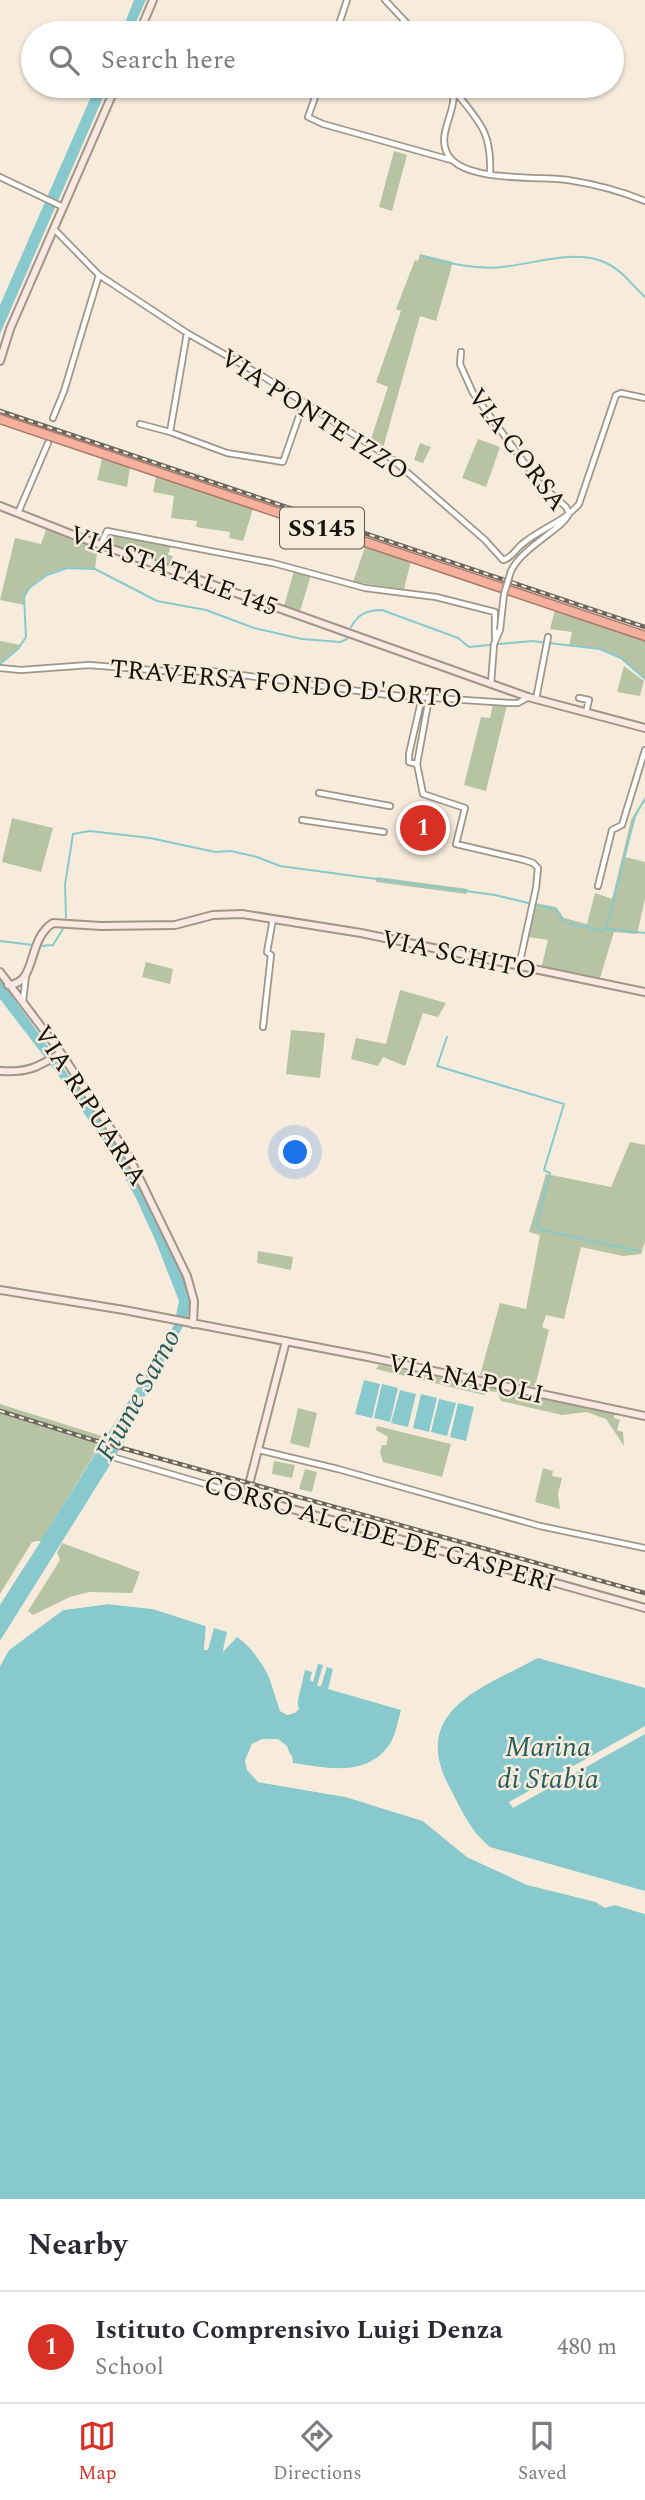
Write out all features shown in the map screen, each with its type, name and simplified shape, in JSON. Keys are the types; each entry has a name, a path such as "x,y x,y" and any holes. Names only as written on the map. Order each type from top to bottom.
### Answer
{"highway":[{"name":"SS145","path":"0,419 645,636"}],"street":[{"path":"144,21 153,0"},
{"path":"340,21 347,0"},
{"path":"385,0 405,21"},
{"path":"0,361 10,329 111,98"},
{"path":"315,98 308,117 323,124 452,160 490,174 507,178 565,180 626,193 645,201"},
{"path":"452,160 446,152 443,138 453,98"},
{"path":"460,98 488,139 491,151 490,174"},
{"path":"0,177 64,207"},
{"name":"VIA PONTE IZZO","path":"54,229 99,275 187,333 304,402 411,474 485,540 503,560 510,557 531,537 569,516"},
{"path":"53,418 64,391 99,275"},
{"path":"170,432 187,333"},
{"name":"VIA CORSA","path":"461,352 460,364 473,393 540,484 566,507 569,516 527,550 511,571 504,594 500,631 494,643"},
{"path":"569,516 579,504 616,395 621,393 645,398"},
{"path":"140,424 227,453 283,461 304,402"},
{"path":"18,514 48,443"},
{"name":"VIA STATALE 145","path":"0,506 532,699 645,728"},
{"path":"101,544 107,531 273,563 365,588 436,597 495,612 491,684"},
{"path":"532,699 548,637"},
{"name":"TRAVERSA FONDO D'ORTO","path":"0,668 21,670 89,665 177,672 212,671 388,695 510,703 532,699"},
{"path":"417,764 408,762 422,697"},
{"path":"429,698 417,764 423,794 466,808 456,844 524,860 538,868 533,905 519,966"},
{"path":"579,698 589,700 586,713"},
{"path":"598,886 612,829 622,825 645,750"},
{"path":"319,793 390,806"},
{"path":"302,820 384,832"},
{"name":"VIA SCHITO","path":"26,974 42,932 53,923 101,926 175,925 213,915 242,914 361,933 645,992"},
{"path":"263,1027 271,955 267,952 273,919"},
{"name":"VIA RIPUARIA","path":"0,972 61,1053 122,1146 147,1190 187,1276 194,1301 193,1324"},
{"path":"8,985 20,983 26,974"},
{"path":"25,1006 23,999 26,974"},
{"path":"0,1071 23,1072 34,1069 61,1053"},
{"name":"VIA NAPOLI","path":"0,1290 286,1341 645,1416"},
{"path":"246,1496 286,1341"},
{"path":"259,1450 338,1469 540,1526 645,1548"},
{"name":"CORSO ALCIDE DE GASPERI","path":"116,1458 645,1608"}],"green space":[{"path":"394,151 407,155 392,211 379,207"},
{"path":"420,254 453,262 436,321 420,316 383,448 371,439 388,387 376,382 401,311 396,309 415,260 418,261"},
{"path":"478,439 500,447 486,487 462,478"},
{"path":"420,443 431,447 423,463 414,460"},
{"path":"102,459 130,468 127,487 97,480"},
{"path":"156,477 253,509 243,541 229,538 230,532 196,527 197,521 171,518 174,496 153,492"},
{"path":"47,527 98,547 95,569 67,568 45,575 28,591 24,605 0,600 15,538 41,544"},
{"path":"109,534 171,545 168,555 173,556 170,565 109,544 106,540"},
{"path":"365,547 411,561 404,589 353,582"},
{"path":"294,571 311,575 300,611 284,606"},
{"path":"555,610 645,641 645,679 621,658 600,649 569,646 572,632 550,629"},
{"path":"0,641 21,645 0,664"},
{"path":"624,666 644,681 640,696 617,692"},
{"path":"493,704 507,705 486,791 464,785 481,717 490,718"},
{"path":"645,797 634,823 625,857 645,862 645,899 637,934 614,932 599,981 541,969 548,940 528,937 535,903 556,907 564,918 587,924 595,893 612,899 631,820"},
{"path":"12,818 53,828 41,872 2,862"},
{"path":"377,877 468,889 466,894 376,882"},
{"path":"146,962 173,969 170,984 142,977"},
{"path":"400,990 446,1003 438,1017 423,1013 405,1066 383,1057 378,1066 351,1059 356,1038 386,1044"},
{"path":"291,1030 325,1033 320,1078 286,1074"},
{"path":"630,1142 645,1145 645,1241 641,1254 623,1256 581,1247 564,1319 546,1315 542,1327 549,1330 535,1387 480,1375 500,1303 526,1309 540,1235 529,1232 546,1174 611,1187"},
{"path":"258,1251 293,1257 291,1270 257,1263"},
{"path":"379,1365 615,1414 614,1418 620,1420 617,1430 623,1432 624,1446 606,1419 586,1412 562,1415 501,1401 497,1392 489,1391 484,1395 376,1369"},
{"path":"0,1404 105,1437 41,1541 32,1542 0,1594"},
{"path":"298,1408 317,1413 309,1448 290,1443"},
{"path":"377,1426 451,1444 442,1477 383,1462 380,1452 388,1437 376,1430"},
{"path":"274,1461 295,1465 292,1478 272,1474"},
{"path":"543,1468 553,1471 552,1476 562,1478 558,1494 560,1509 535,1502"},
{"path":"305,1469 317,1472 312,1492 299,1489"},
{"path":"62,1543 140,1572 132,1593 89,1592 70,1597 33,1615 28,1611 60,1560 57,1553"}],"water":[{"path":"134,0 146,0 136,21 126,21"},
{"path":"103,98 0,334 0,305 90,99"},
{"name":"Fiume Sarno","path":"0,979 118,1145 139,1181 183,1275 190,1305 188,1317 134,1416 123,1444 0,1641 0,1605 157,1356 174,1325 179,1301 136,1198 111,1153 56,1072 0,999"},
{"path":"364,1380 380,1384 372,1418 355,1414"},
{"path":"382,1384 398,1388 390,1422 374,1418"},
{"path":"400,1390 416,1394 408,1427 391,1423"},
{"path":"421,1394 437,1398 429,1432 413,1428"},
{"path":"439,1399 456,1403 447,1436 431,1432"},
{"path":"458,1403 474,1407 466,1441 450,1437"},
{"path":"108,1604 153,1609 206,1626 204,1649 208,1649 214,1628 227,1632 223,1650 237,1636 253,1652 265,1670 280,1711 295,1713 305,1670 312,1672 310,1680 313,1682 318,1664 323,1665 317,1686 321,1686 327,1667 333,1669 328,1689 401,1710 391,1742 382,1753 360,1766 334,1768 293,1763 292,1756 277,1739 252,1744 245,1761 258,1782 346,1797 423,1821 467,1857 527,1884 600,1905 615,1905 645,1914 645,2199 0,2199 0,1666 9,1650 63,1610"},
{"name":"Marina di Stabia","path":"538,1658 645,1688 645,1891 490,1847 472,1828 451,1790 440,1763 438,1740 444,1721 474,1692"}],"pier":[{"path":"36,1541 41,1541 0,1604 0,1598"},
{"path":"57,1553 59,1556 0,1645 0,1641"},
{"path":"108,1600 154,1606 207,1622 209,1633 214,1625 208,1650 204,1650 206,1626 153,1609 108,1604 63,1610 9,1650 0,1666 0,1659 7,1648 61,1607"},
{"path":"229,1629 229,1640 239,1633 252,1644 270,1669 283,1709 293,1710 297,1700 299,1709 295,1713 287,1715 280,1711 267,1671 249,1646 237,1637 223,1652"},
{"path":"645,1726 645,1734 513,1808 509,1802"},
{"path":"262,1739 278,1739 287,1746 293,1763 291,1764 284,1748 276,1742 254,1746 249,1761 250,1768 260,1779 347,1794 424,1818 469,1854 528,1881 597,1899 606,1905 616,1901 645,1910 645,1914 615,1905 605,1908 596,1902 527,1885 467,1857 423,1821 346,1797 258,1782 247,1770 245,1761 252,1744"}],"waterway":[{"path":"422,256 482,268 553,258 592,258 616,269 645,297"},
{"path":"0,664 18,649 26,637 24,597 29,588 47,575 67,568 95,569 157,601 206,610 254,628 302,639 340,642 347,639"},
{"path":"351,627 364,614 382,610 458,638 469,647 532,641 600,649 621,658 645,679"},
{"path":"66,918 65,885 73,834 90,831 150,838 215,852 231,851 280,866 495,895 557,910 568,923 603,931 606,929 635,816 645,799"},
{"path":"41,946 53,945 64,927"},
{"path":"608,929 645,933"},
{"path":"0,941 33,945"},
{"path":"447,1037 437,1066 564,1104 544,1170 550,1173 536,1226 541,1230 638,1251"}],"railway":[{"path":"0,411 645,627"},
{"path":"0,1411 93,1440 645,1593"}],"place":[{"name":"Istituto Comprensivo Luigi Denza","path":"423,828"}]}
